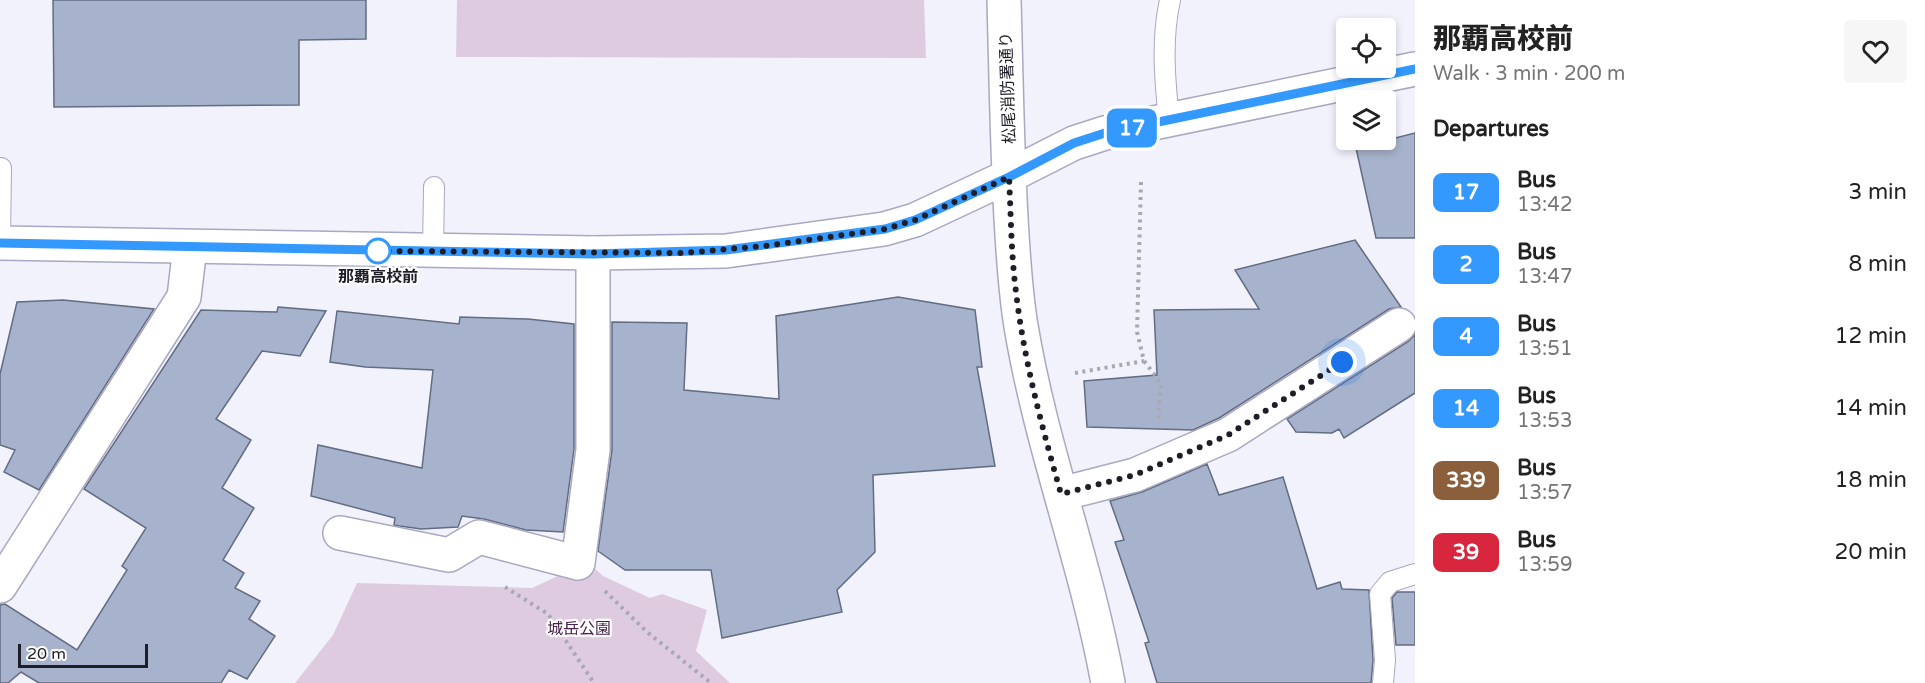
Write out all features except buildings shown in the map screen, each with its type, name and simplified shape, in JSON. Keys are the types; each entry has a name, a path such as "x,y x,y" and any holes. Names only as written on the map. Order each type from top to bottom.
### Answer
{"main road":[{"name":"松尾消防署通り","path":"1004,0 1009,177 1016,289 1021,326 1036,404 1108,683"},
{"path":"0,243 593,254 726,250 885,229 915,220 1009,177 1074,143 1105,133 1415,69"},
{"path":"0,586 184,297 190,247"},
{"path":"340,533 449,555 479,537 578,563 593,450 593,254"},
{"path":"1061,494 1135,475 1228,435 1399,325"}],"lane":[{"path":"1169,121 1163,62 1165,23 1170,0"},
{"path":"0,243 1,168"},
{"path":"433,252 434,187"},
{"path":"1383,683 1380,594 1390,582 1415,574"}],"path":[{"path":"1141,182 1137,332 1144,361 1161,383 1158,414 1162,423"},
{"path":"1075,373 1144,361"},
{"path":"578,563 647,632 711,683"},
{"path":"502,585 548,614 594,683"}],"green space":[{"path":"457,0 924,0 926,58 456,57"},
{"name":"城岳公園","path":"588,562 603,576 650,598 662,594 707,610 696,651 730,683 295,683 333,635 357,583 532,588"}],"bus line":[{"name":"17","path":"0,243 593,254 684,253 783,244 885,229 915,220 1009,177 1074,143 1105,133 1415,69"}],"place":[{"name":"那覇高校前","path":"378,251"}],"route":[{"path":"378,251 684,253 764,246 885,229 915,220 1009,177 1016,289 1021,326 1036,404 1061,494 1135,475 1228,435 1342,362"}]}
